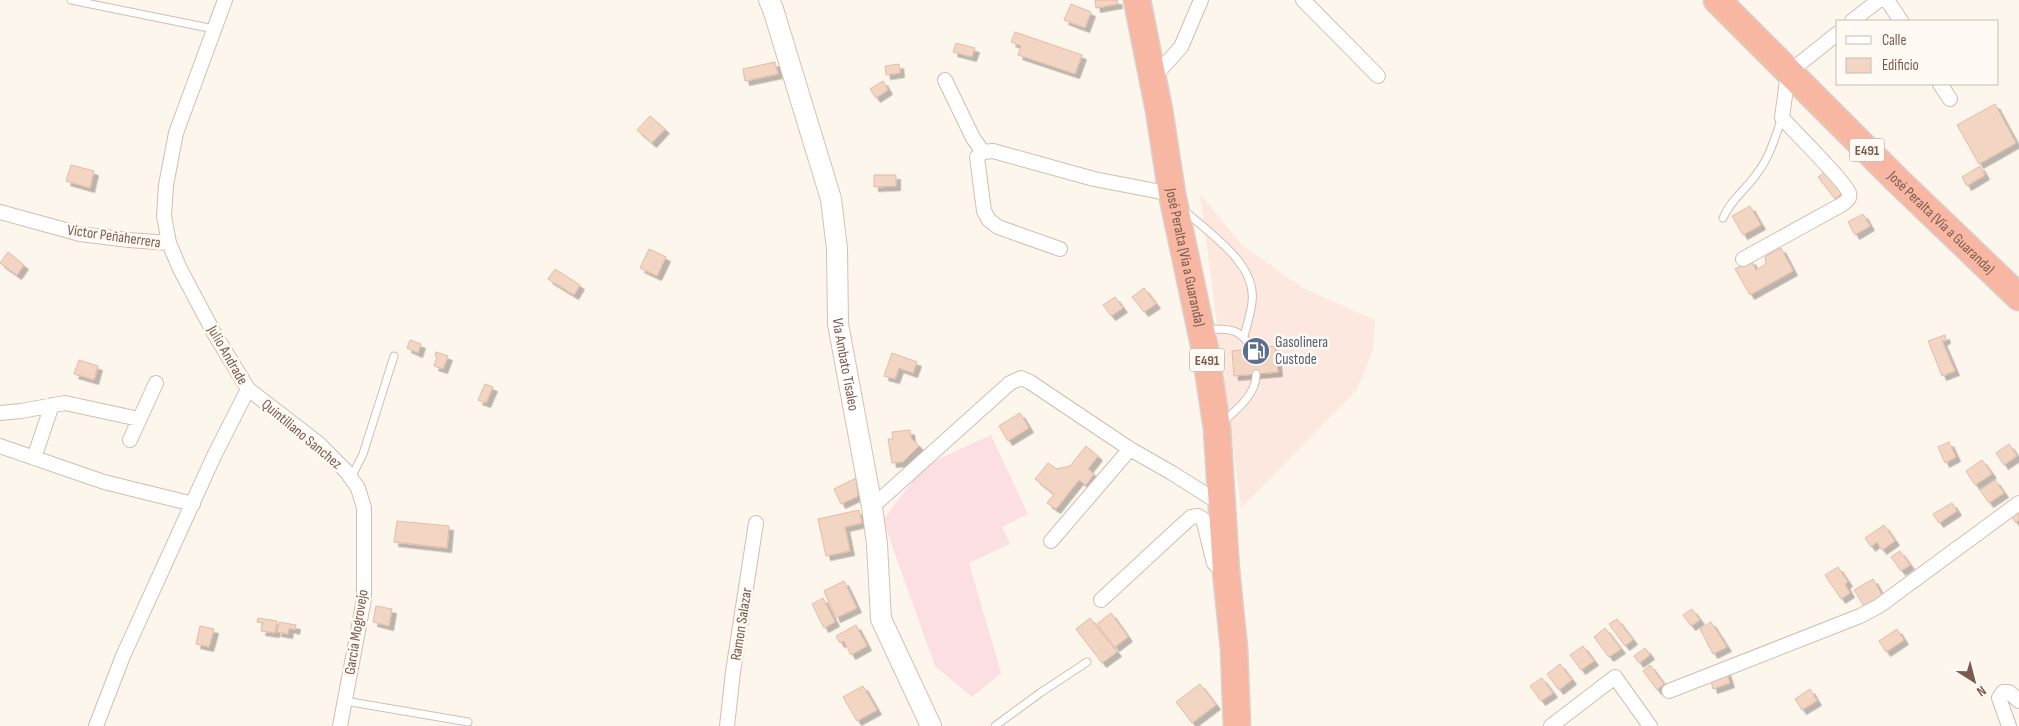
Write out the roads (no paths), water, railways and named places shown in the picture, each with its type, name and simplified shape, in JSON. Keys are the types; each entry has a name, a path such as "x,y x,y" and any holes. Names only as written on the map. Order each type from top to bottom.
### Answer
{"highway":[{"name":"José Peralta (Vía a Guaranda)","path":"1137,0 1153,78 1173,197 1201,329 1216,428 1221,504 1224,519 1226,571 1234,648 1237,726"},
{"name":"José Peralta (Vía a Guaranda)","path":"1717,0 1788,73 2019,297"}],"main road":[{"name":"Via Ambato Tisaleo","path":"768,0 773,9 831,198 837,249 838,324 872,507 877,544 881,619 931,726"}],"street":[{"name":"Julio Andrade","path":"96,726 123,656 214,456 248,390 180,269 169,243 164,216 166,185 176,132 225,0"},
{"path":"1153,78 1181,47 1201,0"},
{"path":"1304,0 1378,76"},
{"path":"1853,20 1879,0"},
{"path":"1887,0 1900,20"},
{"path":"1743,259 1841,205 1850,196 1849,191 1782,118 1788,73 1836,35"},
{"path":"945,80 972,138 983,152"},
{"path":"1941,85 1950,99"},
{"path":"1060,249 998,227 990,220 984,211 977,157 983,152 993,151 1094,179 1173,197"},
{"name":"Víctor Peñaherrera","path":"0,212 80,234 169,243"},
{"path":"872,507 1010,383 1021,378 1030,382 1130,449 1172,472 1221,504"},
{"path":"130,440 156,383"},
{"name":"Quintiliano Sanchez","path":"248,390 318,443 352,478 358,488 364,508"},
{"path":"0,413 65,403 139,419"},
{"path":"34,458 52,405"},
{"path":"0,446 104,482 193,504"},
{"path":"1051,541 1130,449"},
{"path":"1669,691 1860,616 1878,606 2019,502"},
{"name":"Garcia Mogrovejo","path":"340,726 364,599 364,508"},
{"path":"1101,600 1191,517 1198,516 1203,519 1214,563 1218,569 1226,571"},
{"name":"Ramon Salazar","path":"727,726 733,672 756,523"},
{"path":"1551,726 1614,678 1650,726"},
{"path":"2009,726 1999,698 2003,692 2010,692 2019,701"}],"lane":[{"path":"71,0 214,28"},
{"path":"1723,218 1727,208 1758,174 1768,156 1782,118"},
{"path":"1173,197 1246,269 1251,284 1252,300 1244,336"},
{"path":"1201,329 1231,329 1244,336 1252,348"},
{"path":"352,478 363,454 394,356"},
{"path":"1216,428 1239,408 1249,396 1256,381 1256,374"},
{"path":"995,726 1087,662"},
{"path":"345,701 468,722"}],"place":[{"name":"Gasolinera Custode","path":"1256,351"}]}
